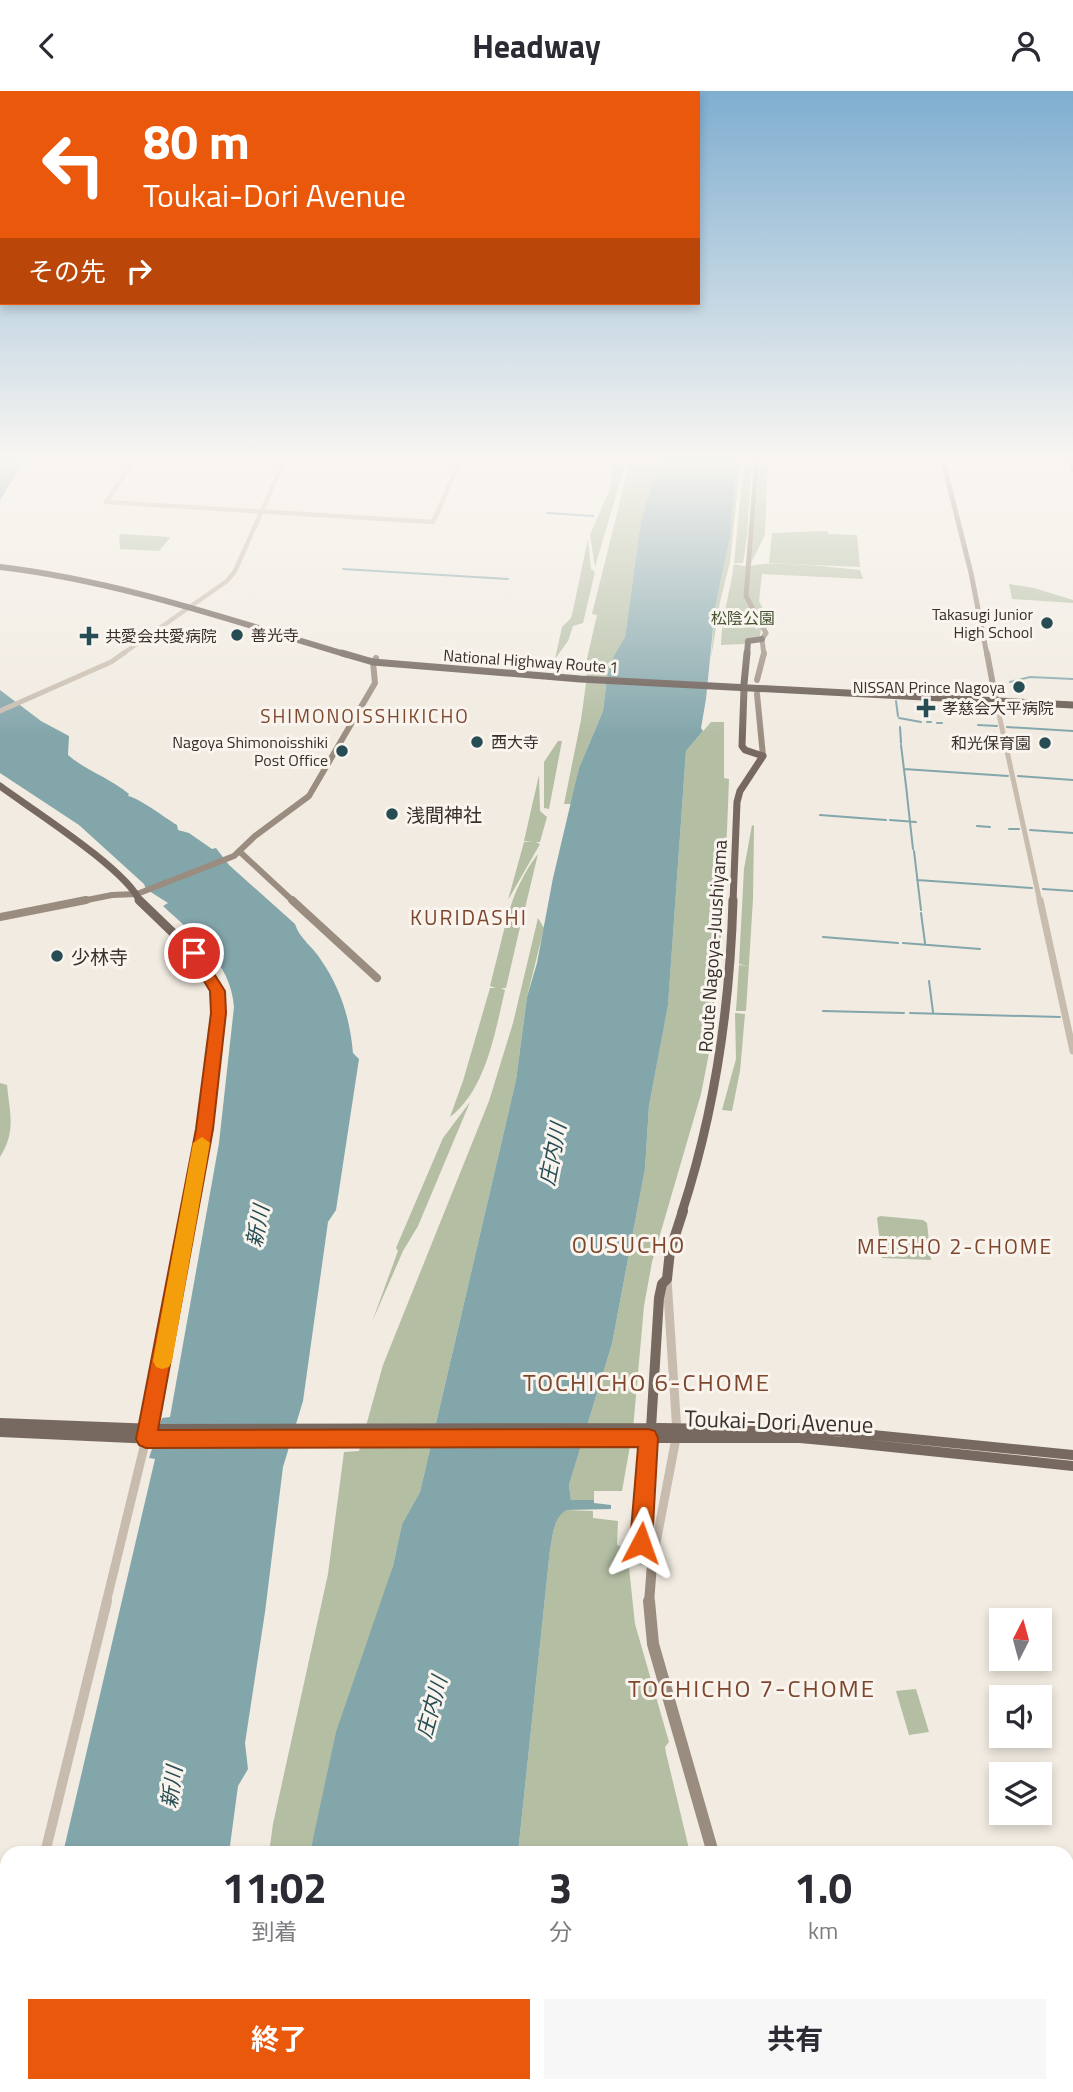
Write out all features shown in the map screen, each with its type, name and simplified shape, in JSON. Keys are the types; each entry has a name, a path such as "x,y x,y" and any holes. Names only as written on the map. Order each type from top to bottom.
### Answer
{"highway":[{"name":"National Highway Route 1","path":"0,566 86,575 375,660 580,677 1073,703"},
{"path":"741,686 748,641 762,639"}],"main road":[{"path":"750,550 746,596 766,633 762,639 765,649 757,680"},
{"path":"965,550 996,699"},
{"path":"0,917 101,897 141,893 236,853 309,796 375,683 375,660"},
{"path":"741,686 742,746 745,750 763,756 757,694"},
{"name":"Route Nagoya-Juushiyama","path":"651,1433 659,1298 662,1284 667,1279 670,1251 701,1155 720,1060 731,952 737,801 740,791 763,756"},
{"path":"0,786 103,861 141,893 141,904 194,953 212,979 219,1001 204,1129 151,1434"},
{"path":"236,853 377,978"},
{"path":"0,1423 151,1434"},
{"name":"Toukai-Dori Avenue","path":"151,1434 833,1431 1073,1455"},
{"path":"0,1432 151,1434"},
{"path":"651,1433 641,1543 642,1559 652,1565 649,1603 653,1644 711,1846"},
{"name":"Toukai-Dori Avenue","path":"651,1433 800,1438 1073,1466"}],"street":[{"path":"0,711 99,669 133,648 232,576 244,550"},
{"path":"996,699 1073,1051"},
{"path":"652,1565 677,1433 667,1279"},
{"path":"47,1846 151,1434"}],"green space":[{"path":"586,550 589,550 591,569 595,572 583,623 573,626 568,641 555,659 562,627 571,618"},
{"path":"592,550 600,550 595,567"},
{"path":"608,550 637,550 625,637 607,677 603,711 579,768 572,804 564,804 581,720 587,676 586,663 597,615 592,614"},
{"path":"727,550 731,550 711,658 715,609"},
{"path":"735,550 745,550 743,563 734,563"},
{"path":"752,550 757,550 751,563"},
{"path":"770,550 858,550 860,567 769,563"},
{"name":"松陰公園","path":"734,564 749,567 784,564 860,570 863,579 762,574 759,601 772,627 761,629 760,636 747,638 744,644 721,645"},
{"path":"1009,584 1034,588 1073,600 1073,603 1012,599"},
{"path":"711,722 724,722 724,778 729,779 724,906 709,1053 701,1094 652,1262 644,1306 633,1429 622,1491 594,1491 594,1500 571,1500 569,1485 612,1344 645,1169 649,1106 668,1004 686,751"},
{"path":"558,741 562,741 549,809 544,808 544,762"},
{"path":"539,775 540,811 547,817 540,842 536,842 540,844 508,900 524,842 533,842 524,841"},
{"path":"752,825 753,899 746,1011 736,1011 739,965 748,966 739,964 744,869"},
{"path":"538,854 521,925 517,926 520,927 506,988 501,988 505,990 493,1042 481,1076 472,1092 450,1117 490,988 496,988 490,986 505,926 512,926 506,924 514,896"},
{"path":"538,918 544,928 527,997 516,1080 420,1492 402,1524 393,1566 324,1794 312,1846 270,1846 328,1574 344,1452 359,1451 383,1365 489,1101 513,1023"},
{"path":"735,1013 745,1014 740,1071 732,1111 722,1110 736,1059"},
{"path":"0,1083 7,1085 11,1123 0,1157"},
{"path":"470,1102 418,1226 403,1251 372,1322 398,1251 396,1248 443,1138"},
{"path":"880,1216 923,1220 927,1223 931,1260 882,1258 877,1218"},
{"path":"567,1510 593,1511 593,1518 618,1521 617,1545 627,1549 635,1624 669,1742 665,1747 666,1753 688,1846 519,1846 550,1550 556,1522"},
{"path":"916,1689 929,1732 909,1735 896,1691"}],"water":[{"name":"庄内川","path":"637,550 727,550 715,609 701,728 703,731 686,751 668,1005 649,1106 645,1169 612,1344 569,1485 571,1500 594,1500 594,1503 611,1505 611,1509 567,1510 562,1513 554,1527 519,1846 312,1846 336,1732 393,1566 402,1524 420,1492 516,1080 527,997 537,963 553,878 579,768 603,711 607,677 613,658 625,637"},
{"name":"新川","path":"0,690 41,721 69,736 68,755 177,825 178,830 189,833 212,849 216,848 229,865 295,924 334,982 347,1016 353,1053 359,1059 336,1210 328,1222 303,1401 283,1467 245,1743 248,1769 238,1786 230,1846 65,1846 155,1459 149,1458 162,1418 170,1417 219,1143 234,1007 231,991 226,976 209,951 163,906 168,903 146,889 144,884 79,825 0,773"}],"waterway":[{"path":"343,569 508,579"},
{"path":"1010,682 1030,677 1073,679"},
{"path":"896,701 898,716"},
{"path":"899,718 921,722"},
{"path":"937,723 942,723"},
{"path":"978,725 997,726"},
{"path":"900,727 901,743"},
{"path":"1007,727 1073,731"},
{"path":"901,745 907,794"},
{"path":"904,769 1008,776"},
{"path":"1018,776 1073,780"},
{"path":"907,795 910,822"},
{"path":"820,815 886,820"},
{"path":"890,820 910,822"},
{"path":"910,822 916,822"},
{"path":"910,822 913,849"},
{"path":"977,826 990,827"},
{"path":"1009,829 1019,829"},
{"path":"1030,830 1073,833"},
{"path":"914,851 917,880"},
{"path":"917,880 1032,888"},
{"path":"917,880 921,910"},
{"path":"1043,889 1073,891"},
{"path":"921,913 925,943"},
{"path":"823,937 898,943"},
{"path":"903,943 980,949"},
{"path":"929,981 933,1012"},
{"path":"823,1011 904,1013"},
{"path":"910,1013 1060,1017"}],"slow traffic":[{"path":"162,1361 202,1143"}],"place":[{"name":"Takasugi Junior High School","path":"1047,623"},
{"name":"善光寺","path":"237,635"},
{"name":"共愛会共愛病院","path":"89,636"},
{"name":"NISSAN Prince Nagoya","path":"1019,687"},
{"name":"孝慈会大平病院","path":"926,708"},
{"name":"西大寺","path":"477,742"},
{"name":"和光保育園","path":"1045,743"},
{"name":"Nagoya Shimonoisshiki Post Office","path":"342,751"},
{"name":"浅間神社","path":"392,814"},
{"name":"少林寺","path":"57,956"}],"district":[{"name":"SHIMONOISSHIKICHO","path":"365,715"},
{"name":"KURIDASHI","path":"469,917"},
{"name":"OUSUCHO","path":"629,1244"},
{"name":"MEISHO 2-CHOME","path":"955,1246"},
{"name":"TOCHICHO 6-CHOME","path":"647,1382"},
{"name":"TOCHICHO 7-CHOME","path":"752,1688"}],"route":[{"path":"194,953 218,991 219,1013 204,1129 146,1439 648,1438 641,1543"}]}
